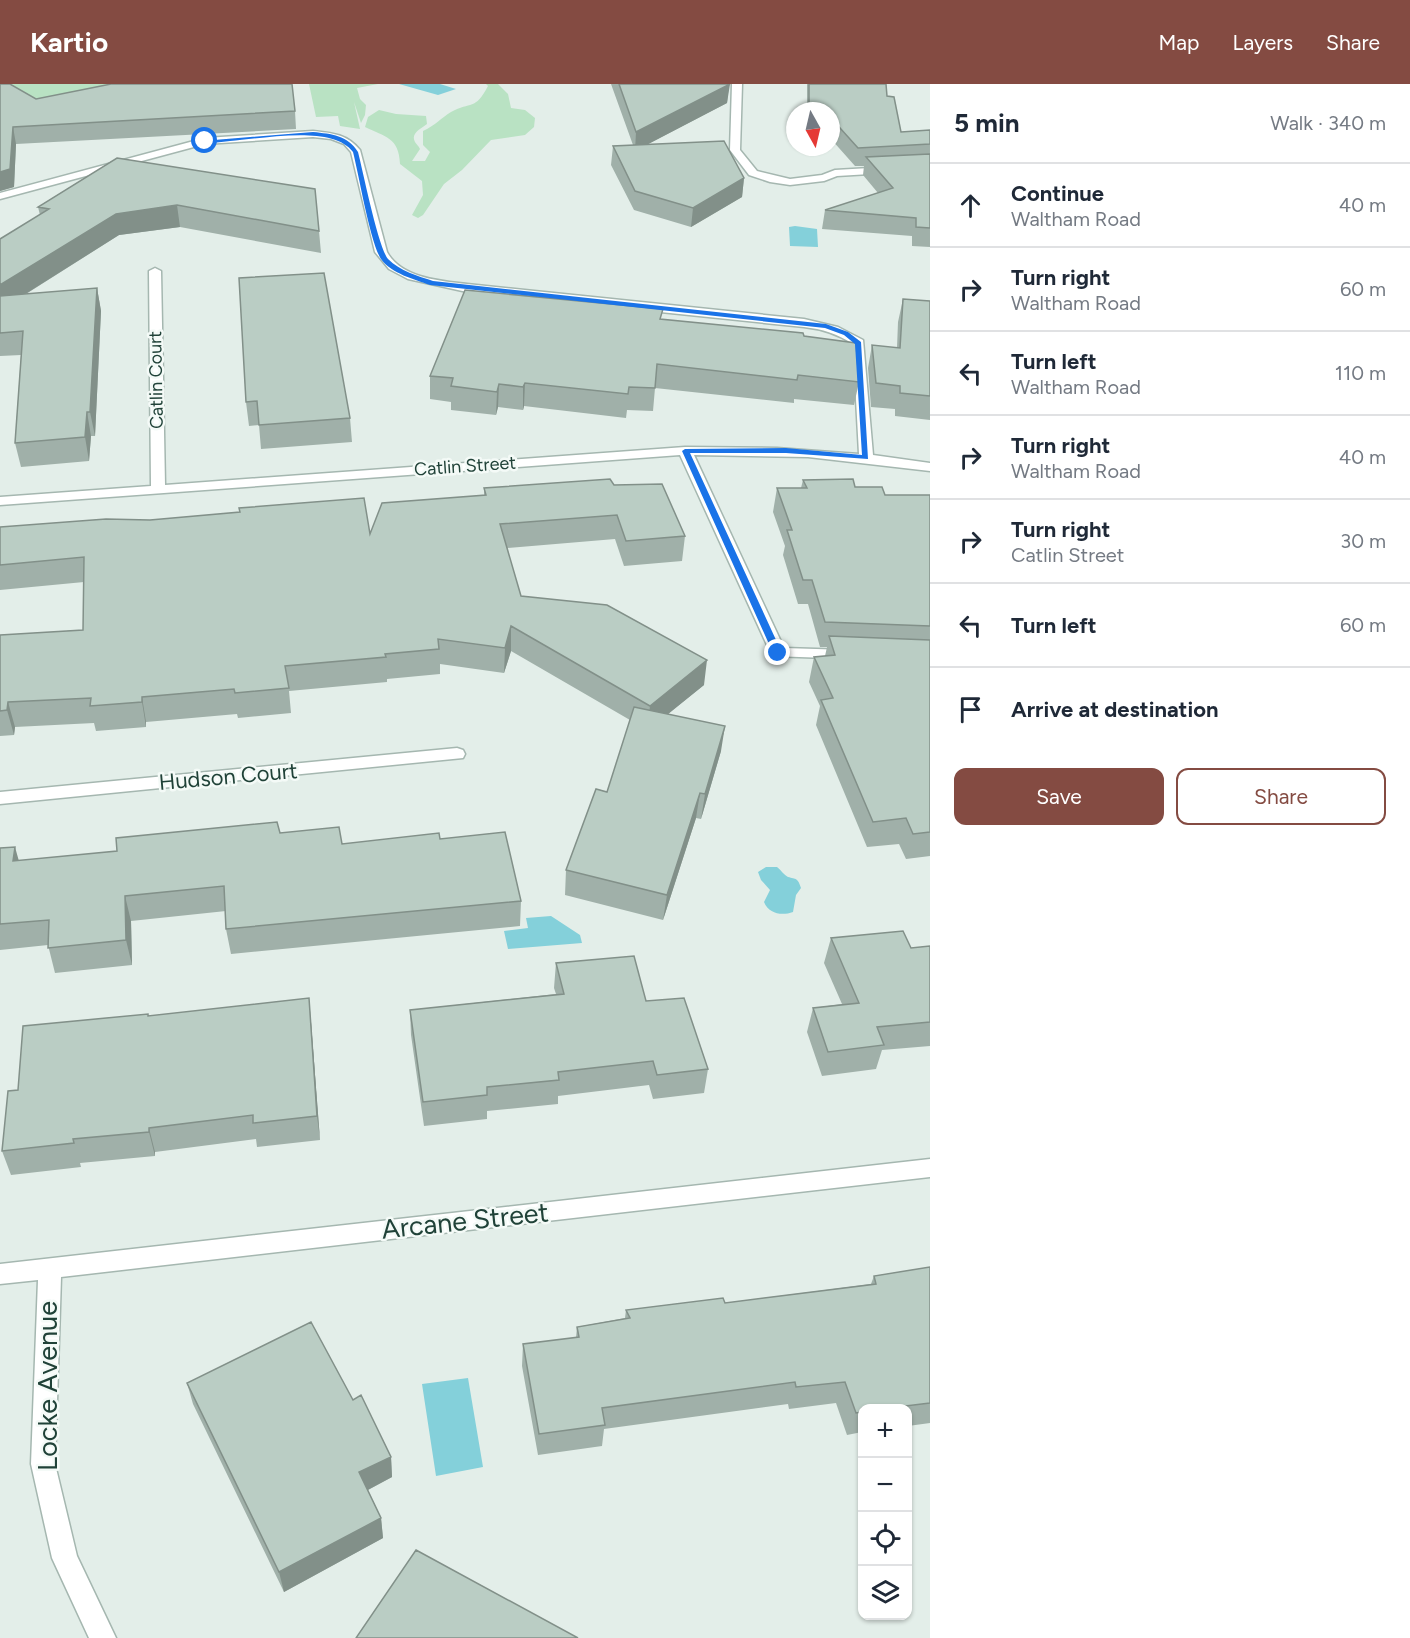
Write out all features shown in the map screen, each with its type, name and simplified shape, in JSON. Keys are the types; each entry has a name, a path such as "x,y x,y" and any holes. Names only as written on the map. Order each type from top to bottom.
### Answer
{"street":[{"path":"737,84 729,151 753,173 770,179 790,182 824,178 834,173 894,170"},
{"path":"0,196 205,141 313,134 333,136 348,142 356,152 384,259 403,273 432,283 467,288 804,323 826,326 846,333 859,344 866,458"},
{"name":"Catlin Court","path":"155,271 158,489"},
{"name":"Catlin Street","path":"0,501 685,451 786,450 930,467"},
{"path":"685,451 778,653 860,656"},
{"name":"Hudson Court","path":"0,798 457,754"},
{"name":"Arcane Street","path":"0,1274 930,1168"},
{"name":"Locke Avenue","path":"50,1268 43,1464 65,1557 103,1638"}],"green space":[{"path":"2,84 146,84 45,108"},
{"path":"309,84 378,84 357,88 360,99 366,105 361,123 354,102 360,129 340,126 338,116 316,117"},
{"path":"486,84 498,84 508,94 511,108 525,110 535,118 534,127 525,135 491,140 462,170 444,184 423,215 418,218 412,215 423,195 422,181 400,164 397,148 390,139 365,127 368,117 379,110 396,114 426,116 427,124 414,136 420,149 412,161 425,161 430,152 423,145 423,131 451,112 476,102 488,86"}],"water":[{"path":"399,84 440,84 456,89 438,95"},
{"path":"789,227 817,229 818,247 790,246"},
{"path":"766,867 777,867 787,876 799,882 801,888 796,895 793,912 776,913 766,906 764,902 770,890 761,880 758,872"},
{"path":"551,916 580,935 582,943 508,949 504,931 528,928 526,918"},
{"path":"468,1378 483,1467 436,1476 422,1384"}],"building":[{"path":"0,84 10,84 36,99 111,84 292,84 295,111 13,127 10,169 0,172"},
{"path":"619,84 730,84 636,132"},
{"path":"809,84 886,84 887,96 894,97 901,132 930,130 930,144 858,148 840,128 840,102 809,102"},
{"path":"724,141 744,178 693,208 635,191 613,146"},
{"path":"930,154 930,228 916,227 916,218 825,210 893,188 866,157"},
{"path":"117,158 315,189 319,231 177,205 116,214 0,285 0,239 49,209 38,207"},
{"path":"324,273 350,418 259,425 257,401 246,402 239,278"},
{"path":"97,288 90,412 87,412 85,437 15,443 23,331 0,333 0,296"},
{"path":"465,290 663,309 660,319 803,333 804,336 856,343 859,382 798,375 797,380 657,364 655,388 629,387 628,394 525,383 523,387 499,384 497,392 451,386 453,378 430,376"},
{"path":"903,299 930,301 930,396 900,393 900,386 876,383 872,345 900,348"},
{"path":"610,479 614,485 662,484 685,536 626,541 617,515 500,524 521,596 607,605 707,660 650,706 511,626 505,648 438,639 439,649 385,654 386,657 285,666 289,688 235,693 234,689 142,697 142,702 90,706 91,698 8,702 7,710 0,711 0,635 83,630 84,557 0,565 0,527 106,519 150,520 240,512 239,508 364,498 370,534 382,503 486,495 484,488"},
{"path":"853,479 855,487 882,487 885,495 930,495 930,626 825,622 812,580 803,580 787,530 792,530 777,488 807,488 803,480"},
{"path":"829,636 930,640 930,832 913,834 906,818 873,822 821,700 833,698 814,657 835,655"},
{"path":"634,707 725,726 705,794 700,793 667,895 566,870 596,789 607,792"},
{"path":"277,822 280,833 339,827 342,844 439,833 440,839 505,832 521,901 226,929 224,886 125,896 126,940 48,948 49,920 0,924 0,848 15,847 13,861 117,851 116,838"},
{"path":"903,931 911,948 930,946 930,1022 877,1027 884,1045 828,1052 813,1008 859,1003 831,938"},
{"path":"634,956 646,1001 684,998 708,1069 657,1075 653,1061 558,1072 559,1080 487,1087 487,1095 423,1102 410,1010 564,994 556,963"},
{"path":"309,998 317,1116 253,1123 253,1115 149,1128 149,1132 73,1139 74,1143 2,1151 8,1091 18,1090 23,1026 148,1014 148,1016"},
{"path":"930,1267 930,1403 912,1405 858,1404 858,1413 856,1413 845,1382 796,1387 795,1382 602,1408 605,1425 539,1434 523,1344 579,1337 577,1327 630,1318 626,1310 723,1298 725,1303 876,1284 874,1276"},
{"path":"311,1322 353,1400 361,1395 391,1457 359,1472 381,1518 279,1572 187,1383"},
{"path":"416,1550 578,1638 356,1638"}],"route":[{"path":"205,141 313,134 333,136 348,142 356,152 384,259 403,273 432,283 826,326 846,333 859,344 866,458 786,450 685,451 778,653"}]}
